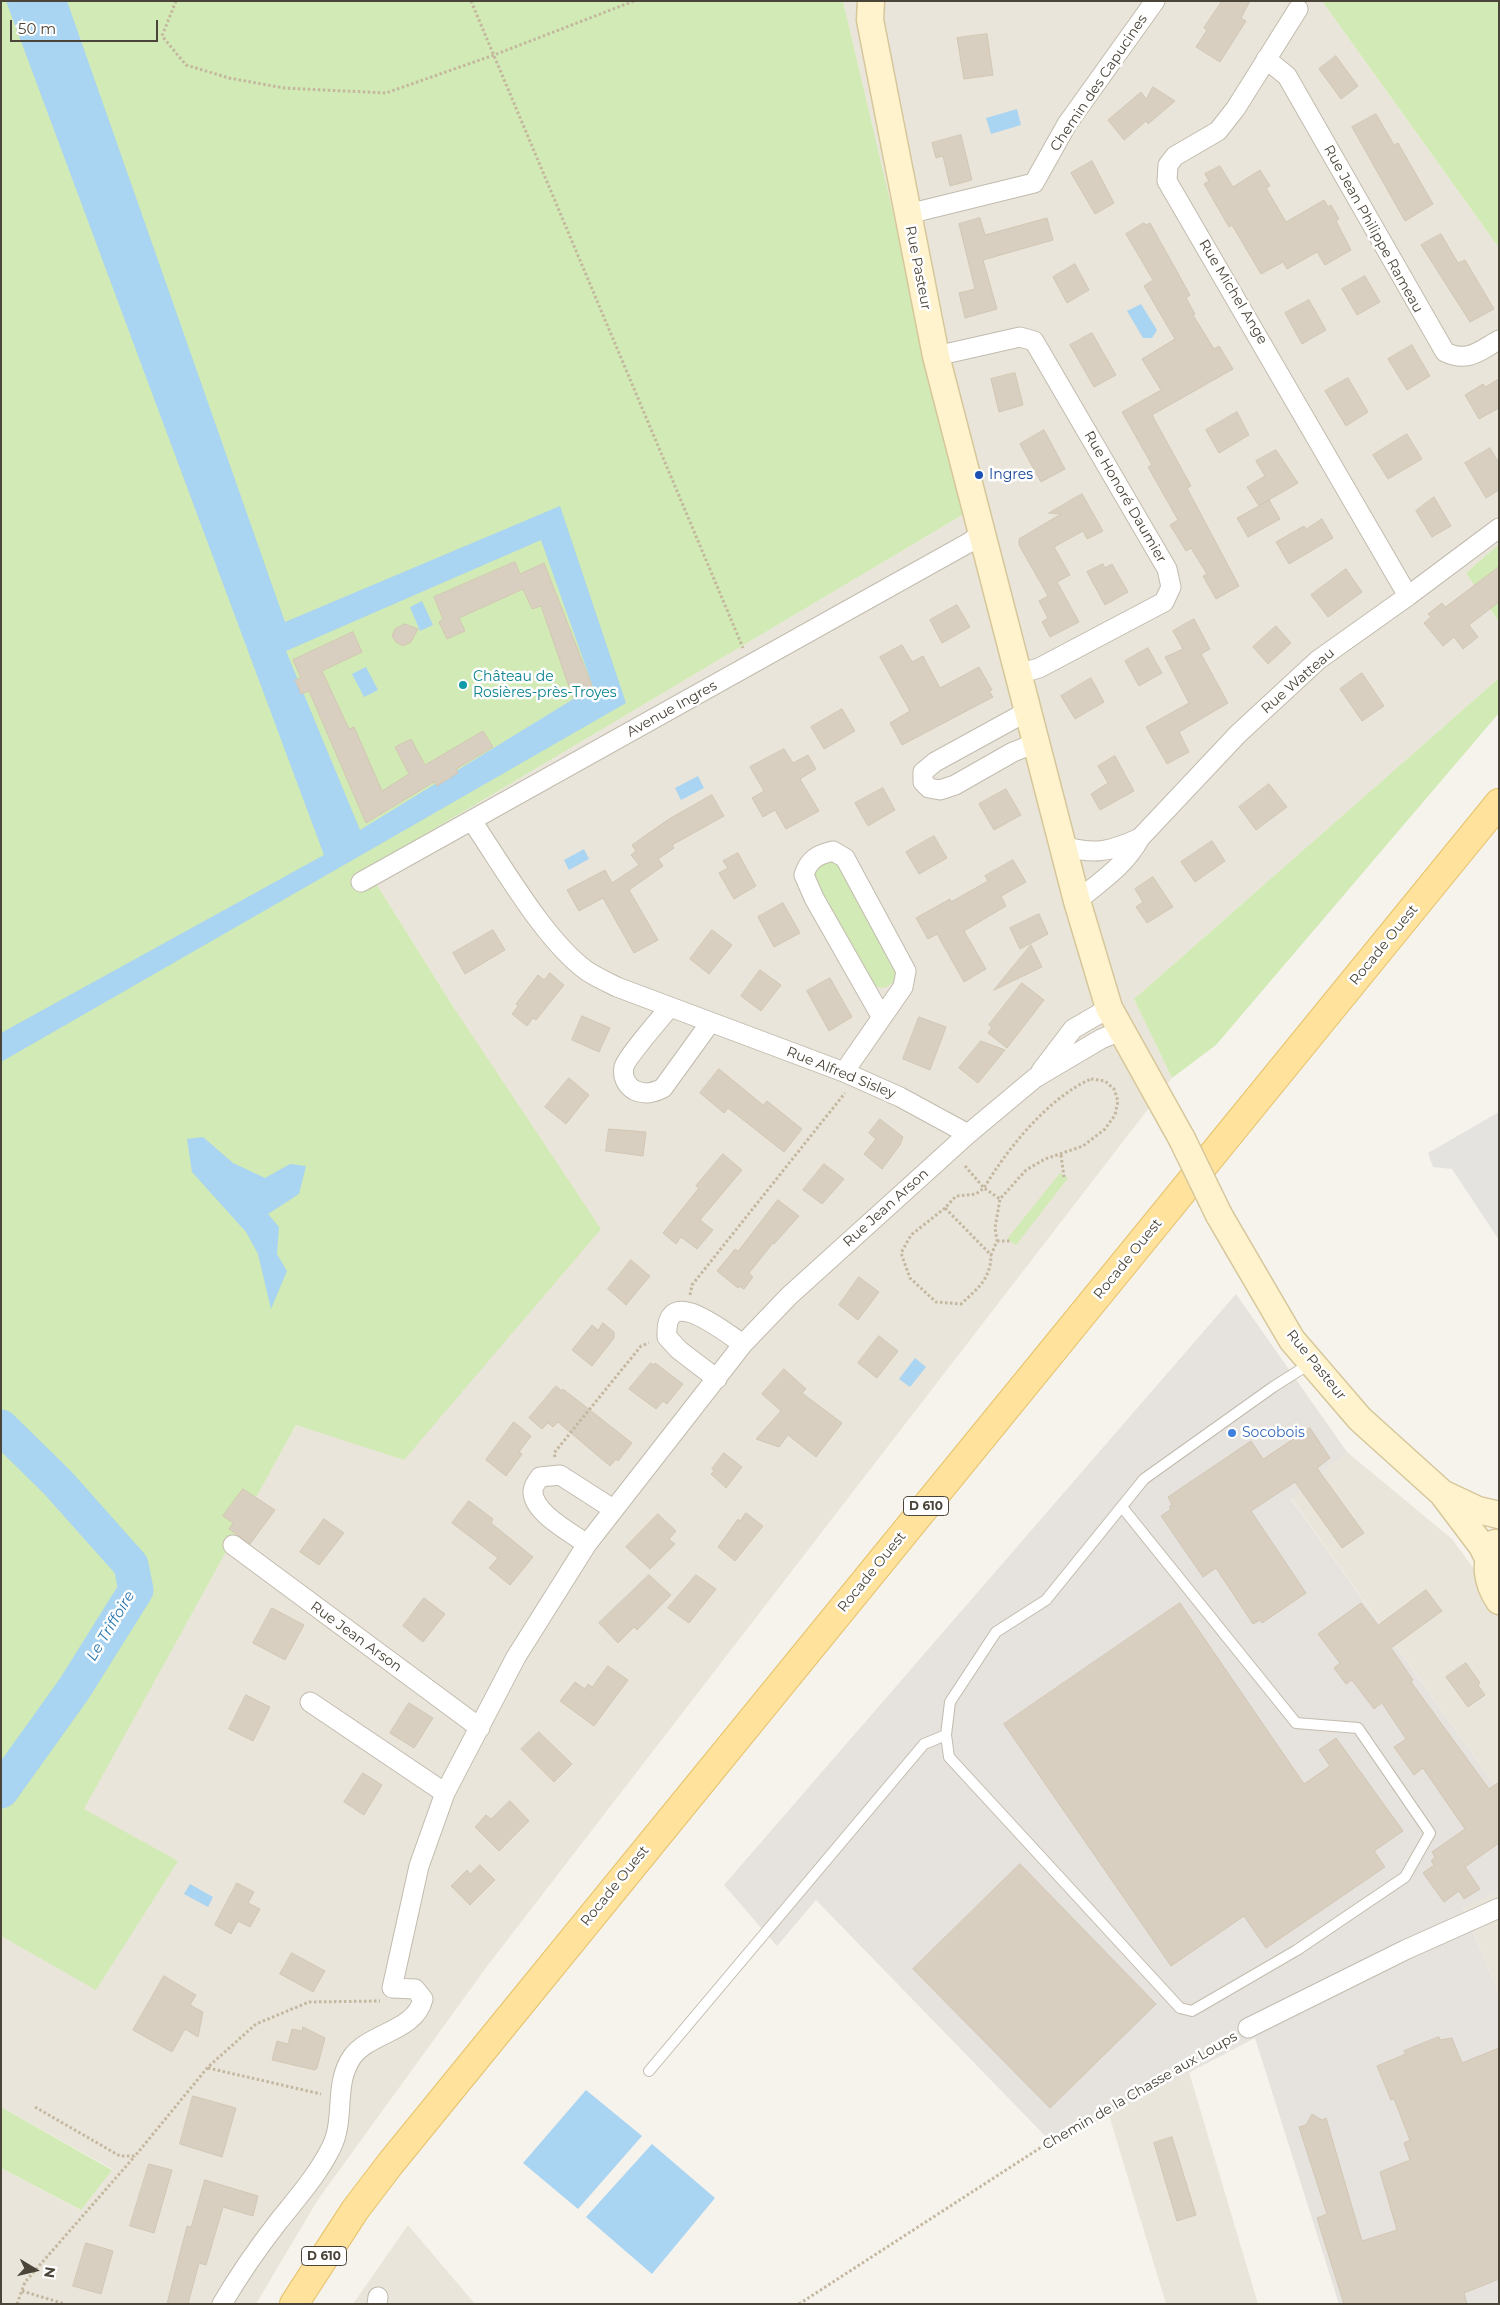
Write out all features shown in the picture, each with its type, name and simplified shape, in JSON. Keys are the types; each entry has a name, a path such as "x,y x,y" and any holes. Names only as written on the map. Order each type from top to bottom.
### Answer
{"main road":[{"name":"Rocade Ouest","path":"294,2304 355,2210 390,2164 1499,803"}],"street":[{"name":"Rue Pasteur","path":"871,1 870,20 936,356 1076,900 1109,1008 1120,1031 1151,1080 1219,1215 1292,1340 1360,1419 1442,1493 1482,1546 1494,1548"},
{"name":"Chemin des Capucines","path":"908,214 1034,183 1067,124 1155,1"},
{"name":"Rue Michel Ange","path":"1298,9 1236,108 1218,131 1175,156 1168,165 1167,181 1408,596"},
{"name":"Rue Jean Philippe Rameau","path":"1266,59 1287,76 1445,352 1456,357 1470,356 1499,340"},
{"name":"Rue Honoré Daumier","path":"936,356 1020,337 1034,341 1167,569 1172,588 1164,602 1039,668 1018,674"},
{"name":"Rue Watteau","path":"1076,900 1120,866 1132,853 1140,838 1238,734 1318,660 1499,528"},
{"name":"Avenue Ingres","path":"361,882 970,542 981,533"},
{"path":"1028,711 935,762 923,772 923,782 929,788 940,790 948,788 1013,752 1036,743"},
{"name":"Rue Alfred Sisley","path":"472,821 530,906 567,952 586,970 617,988 851,1075 900,1097 968,1134"},
{"name":"Rue Watteau","path":"1062,846 1100,853 1115,850 1140,838"},
{"path":"851,1075 881,1016 903,986 906,971 845,858 833,851 822,854 808,862 804,875 814,898 881,1016"},
{"path":"669,1008 624,1066 624,1078 630,1088 641,1093 652,1093 664,1088 710,1023"},
{"name":"Rue Jean Arson","path":"1035,1078 1074,1029 1109,1008"},
{"name":"Rue Jean Arson","path":"392,1988 419,1866 446,1793 516,1657 586,1544 743,1344 789,1296 968,1134 1035,1078 1101,1039 1120,1031"},
{"path":"717,1379 679,1350 666,1337 666,1328 670,1318 678,1312 687,1310 702,1316 743,1344"},
{"path":"586,1544 542,1512 534,1501 533,1488 540,1477 560,1475 613,1510"},
{"name":"Rue Pasteur","path":"1442,1493 1478,1510 1499,1515"},
{"name":"Rue Jean Arson","path":"233,1545 480,1728"},
{"path":"1494,1548 1488,1573 1490,1587 1499,1600"},
{"path":"310,1702 446,1793"},
{"name":"Chemin de la Chasse aux Loups","path":"1248,2028 1405,1950 1499,1908"},
{"path":"222,2304 246,2264 313,2179 332,2148 340,2126 339,2099 343,2077 352,2058 365,2044 406,2023 420,2010 422,1999 415,1989 392,1988"}],"lane":[{"path":"1122,1507 1296,1723 1358,1728 1430,1833 1405,1878 1297,1950 1192,2011 1180,2008 949,1757 946,1735 950,1702 996,1632 1046,1600 1144,1480 1273,1387 1312,1363"},
{"path":"649,2070 924,1744 946,1735"}],"path":[{"path":"176,1 162,36 186,64 229,78 284,88 386,93 494,55 634,1"},
{"path":"471,1 745,651"},
{"path":"687,1310 692,1285 851,1075"},
{"path":"1091,1078 1105,1081 1114,1089 1118,1101 1115,1115 1105,1129 1083,1146 1061,1156 1045,1159 1026,1170 1000,1199 995,1228 997,1241 991,1255 991,1270 979,1287 961,1304 936,1302 910,1278 901,1253 911,1235 945,1208 956,1196 976,1194 984,1188 1018,1137 1078,1084 1091,1078"},
{"path":"1061,1156 1064,1177"},
{"path":"965,1166 984,1188 1000,1199"},
{"path":"945,1208 991,1255"},
{"path":"997,1241 1010,1241"},
{"path":"560,1475 554,1453 641,1346 666,1337"},
{"path":"17,2304 25,2282 135,2156 208,2067 256,2024 309,2002 380,2001 392,1988"},
{"name":"Chemin de la Chasse aux Loups","path":"799,2304 1040,2148 1248,2028"},
{"path":"208,2067 339,2099"},
{"path":"35,2106 120,2156 135,2156"},
{"path":"22,2291 65,2304"}],"shaded area":[{"path":"843,1 1322,1 1499,248 1499,544 1466,573 1499,622 1499,678 1134,999 1172,1078 488,1965 317,2201 256,2304 1,2304 1,2168 80,2210 112,2169 1,2107 1,1936 96,1989 177,1861 83,1809 296,1425 404,1459 454,1008 367,869 964,514"},
{"path":"1499,1112 1499,1240 1452,1169 1433,1167 1428,1153"},
{"path":"1236,1294 1347,1452 1291,1499 1499,1791 1499,1892 1463,1907 1499,1994 1499,2304 1339,2304 1255,2038 1053,2144 816,1900 777,1946 724,1885"},
{"path":"1347,1452 1452,1539 1499,1603 1499,1791 1291,1498"},
{"path":"1499,1892 1499,1994 1463,1906"},
{"path":"1189,2072 1258,2304 1166,2304 1109,2115"},
{"path":"408,2225 475,2304 353,2304"}],"green space":[{"path":"1,1 843,1 964,514 367,869 454,1008 601,1229 404,1460 296,1425 84,1809 178,1861 96,1990 1,1936"},
{"path":"1322,1 1499,1 1499,248"},
{"path":"1499,544 1499,622 1466,573"},
{"path":"1499,678 1499,713 1216,1045 1172,1078 1134,999"},
{"path":"829,861 837,862 899,972 891,984 884,988 871,983 812,880 817,865"},
{"path":"1060,1173 1068,1178 1016,1245 1007,1239"},
{"path":"1,2107 112,2170 81,2210 1,2168"}],"water":[{"path":"6,1 67,1 285,622 560,506 626,703 1,1062 1,1033 324,855","holes":["541,540 593,687 360,830 286,651"]},
{"path":"1017,109 1021,125 991,134 986,118"},
{"path":"1141,304 1157,330 1152,338 1143,338 1127,311"},
{"path":"422,601 433,625 420,631 410,607"},
{"path":"366,667 378,690 364,697 352,674"},
{"path":"698,776 704,788 681,800 675,788"},
{"path":"584,849 589,859 569,870 564,860"},
{"path":"203,1137 233,1163 265,1178 290,1164 306,1166 299,1194 268,1214 279,1227 277,1254 287,1271 271,1309 258,1254 246,1232 192,1172 187,1139"},
{"path":"915,1358 926,1367 910,1387 899,1379"},
{"path":"190,1884 213,1897 208,1907 184,1894"},
{"path":"586,2090 642,2136 578,2209 523,2163"},
{"path":"652,2144 715,2198 652,2274 586,2217"}],"building":[{"path":"1222,1 1250,1 1241,18 1246,21 1220,62 1196,47 1207,30 1204,28"},
{"path":"987,34 993,75 964,79 957,38"},
{"path":"1336,56 1358,86 1341,99 1319,69"},
{"path":"1153,87 1175,101 1148,124 1146,121 1124,140 1108,120 1141,92 1146,99"},
{"path":"1376,114 1394,145 1398,143 1433,204 1405,221 1352,127"},
{"path":"961,135 972,180 950,186 943,156 936,158 932,143"},
{"path":"1092,161 1114,203 1095,214 1071,173"},
{"path":"1220,166 1233,187 1260,170 1270,186 1266,188 1286,222 1324,200 1328,207 1331,205 1339,219 1336,221 1351,250 1325,265 1317,252 1287,269 1283,262 1261,274 1232,225 1229,227 1204,184 1209,181 1205,174"},
{"path":"980,218 985,235 1047,218 1053,240 983,260 997,309 965,318 959,293 975,289 959,224"},
{"path":"1144,223 1146,225 1150,223 1190,295 1186,298 1195,314 1193,315 1214,349 1219,346 1233,369 1152,415 1191,486 1187,488 1239,586 1216,599 1203,576 1207,574 1191,548 1186,551 1170,525 1178,520 1148,467 1152,465 1122,412 1161,390 1142,359 1175,339 1144,286 1153,280 1126,234"},
{"path":"1441,234 1458,263 1465,260 1494,309 1470,322 1421,245"},
{"path":"1075,264 1089,290 1067,303 1053,277"},
{"path":"1365,276 1380,302 1357,315 1342,289"},
{"path":"1309,300 1326,330 1302,344 1285,313"},
{"path":"1092,333 1116,375 1094,387 1070,345"},
{"path":"1412,345 1430,376 1407,390 1388,359"},
{"path":"1015,373 1023,405 999,412 991,379"},
{"path":"1348,378 1368,412 1346,426 1325,391"},
{"path":"1499,379 1499,408 1479,419 1465,395 1483,384 1485,387"},
{"path":"1237,412 1249,435 1219,453 1206,430"},
{"path":"1044,430 1065,469 1041,482 1020,444"},
{"path":"1407,434 1422,459 1388,479 1373,455"},
{"path":"1490,448 1499,463 1499,490 1486,498 1465,463"},
{"path":"1276,450 1298,483 1260,505 1269,500 1280,519 1248,537 1237,518 1259,506 1247,487 1265,476 1256,461"},
{"path":"1082,494 1103,531 1087,539 1083,531 1054,547 1070,575 1057,582 1079,622 1050,637 1042,622 1048,618 1039,601 1048,596 1019,545 1019,539 1061,514 1049,513"},
{"path":"1434,497 1451,526 1432,537 1416,511"},
{"path":"1322,519 1333,538 1289,564 1276,542 1304,526 1306,529"},
{"path":"515,562 520,574 544,563 592,686 573,698 541,606 532,609 523,589 459,618 465,631 447,639 439,622 443,619 434,597"},
{"path":"1103,564 1105,568 1112,564 1128,592 1105,605 1087,572"},
{"path":"1499,567 1499,602 1469,625 1478,637 1463,649 1454,637 1443,646 1424,623 1431,617 1428,614 1442,603 1445,607"},
{"path":"1346,569 1362,592 1328,617 1311,595"},
{"path":"957,605 970,627 942,643 930,620"},
{"path":"1194,619 1210,649 1201,654 1228,703 1179,732 1189,752 1167,764 1146,727 1189,703 1165,657 1183,649 1173,631"},
{"path":"405,624 418,629 411,642 403,646 396,642 392,636 395,629"},
{"path":"1276,626 1291,643 1268,664 1253,647"},
{"path":"353,632 362,652 322,671 349,729 354,727 382,791 409,774 395,747 411,739 425,765 483,731 493,747 456,769 458,773 437,786 434,782 366,823 309,691 301,694 295,680 301,678 293,660"},
{"path":"902,645 912,662 923,656 940,688 979,667 992,690 989,691 993,697 902,745 890,723 910,711 880,657"},
{"path":"1148,648 1162,673 1139,686 1125,661"},
{"path":"1362,673 1384,706 1362,721 1340,689"},
{"path":"1091,678 1104,702 1075,719 1061,696"},
{"path":"842,709 855,731 824,749 811,727"},
{"path":"784,749 793,763 808,755 816,769 800,779 819,811 786,829 775,810 763,817 752,798 764,791 750,767"},
{"path":"1115,756 1134,791 1100,810 1091,794 1108,783 1098,766"},
{"path":"1269,784 1287,807 1256,830 1239,807"},
{"path":"883,788 895,810 868,826 855,803"},
{"path":"1006,789 1021,815 994,830 979,804"},
{"path":"712,795 724,816 672,845 674,848 658,859 663,866 629,890 658,940 634,953 603,898 579,911 567,890 605,870 612,883 639,865 631,855 636,851 632,845 669,819"},
{"path":"934,836 947,858 919,874 906,852"},
{"path":"1212,841 1225,861 1195,882 1181,862"},
{"path":"738,853 756,886 734,899 719,873 728,868 723,861"},
{"path":"1013,860 1026,882 1001,896 1006,906 964,931 986,969 964,982 937,934 928,939 916,918 950,899 951,902 988,881 985,876"},
{"path":"1153,877 1173,907 1147,923 1136,907 1143,902 1135,889"},
{"path":"783,903 800,933 774,947 758,917"},
{"path":"1039,914 1048,934 1020,949 1010,928"},
{"path":"493,930 505,950 465,974 453,953"},
{"path":"712,930 732,945 709,974 690,959"},
{"path":"1031,945 1042,967 994,990"},
{"path":"760,970 781,985 761,1011 741,996"},
{"path":"550,973 564,985 536,1020 533,1018 527,1026 512,1014 518,1006 516,1004 538,975 544,980"},
{"path":"830,978 852,1017 829,1031 807,991"},
{"path":"1022,983 1044,1000 1007,1048 988,1033 992,1027 989,1025"},
{"path":"582,1016 610,1028 599,1052 572,1040"},
{"path":"919,1017 946,1027 930,1070 903,1059"},
{"path":"981,1041 1005,1050 978,1083 959,1068"},
{"path":"719,1069 763,1105 767,1101 802,1129 784,1152 728,1108 724,1113 700,1093"},
{"path":"569,1078 589,1095 566,1124 545,1107"},
{"path":"880,1119 903,1137 900,1145 882,1169 864,1154 876,1139 869,1133"},
{"path":"609,1129 646,1132 643,1156 606,1151"},
{"path":"723,1154 742,1170 700,1220 713,1230 697,1249 681,1237 676,1244 663,1233 699,1188 696,1186"},
{"path":"824,1164 844,1179 822,1204 803,1190"},
{"path":"778,1200 799,1216 773,1243 749,1273 753,1277 744,1289 739,1286 738,1288 717,1271 735,1249 738,1251"},
{"path":"631,1260 650,1276 626,1305 608,1289"},
{"path":"859,1277 879,1292 858,1320 839,1305"},
{"path":"603,1323 614,1332 614,1338 592,1366 572,1350 592,1325 598,1330"},
{"path":"879,1336 898,1351 877,1378 858,1363"},
{"path":"651,1363 653,1365 655,1363 683,1384 667,1404 663,1401 656,1409 629,1389"},
{"path":"784,1369 806,1389 802,1393 842,1423 816,1457 788,1435 779,1447 756,1439 781,1411 762,1394"},
{"path":"556,1386 562,1391 563,1389 632,1443 618,1461 616,1459 610,1466 558,1422 553,1427 548,1423 542,1429 529,1418"},
{"path":"514,1422 531,1436 519,1452 522,1454 506,1476 486,1460"},
{"path":"1310,1428 1330,1458 1317,1468 1364,1533 1342,1548 1295,1482 1251,1511 1306,1593 1262,1623 1260,1620 1253,1624 1216,1568 1203,1577 1161,1516 1171,1509 1169,1507 1172,1505 1168,1497 1251,1441 1263,1459"},
{"path":"724,1453 742,1467 726,1488 711,1474 714,1471 712,1469"},
{"path":"243,1489 275,1510 250,1544 229,1529 233,1523 223,1516"},
{"path":"469,1501 493,1519 491,1523 533,1557 510,1585 489,1568 498,1558 452,1523"},
{"path":"746,1513 763,1526 735,1561 718,1547 738,1519 740,1521"},
{"path":"658,1514 676,1531 669,1539 675,1544 650,1569 626,1547"},
{"path":"324,1519 344,1533 319,1565 300,1552"},
{"path":"649,1575 671,1595 637,1630 634,1627 618,1643 599,1623"},
{"path":"696,1575 716,1589 689,1623 668,1608"},
{"path":"1426,1590 1442,1611 1391,1648 1413,1680 1411,1682 1489,1789 1499,1782 1499,1843 1465,1867 1480,1889 1464,1899 1459,1891 1444,1902 1423,1873 1434,1865 1431,1861 1435,1857 1432,1852 1465,1829 1423,1768 1414,1775 1394,1747 1406,1739 1382,1703 1374,1709 1352,1680 1346,1684 1334,1668 1340,1663 1318,1634 1361,1603 1378,1625"},
{"path":"424,1598 445,1614 423,1642 403,1626"},
{"path":"1180,1603 1304,1784 1330,1766 1319,1750 1336,1738 1403,1831 1374,1851 1385,1867 1266,1948 1244,1916 1171,1966 1004,1724"},
{"path":"272,1608 304,1625 285,1660 253,1643"},
{"path":"1466,1663 1480,1683 1478,1685 1485,1695 1468,1707 1446,1677"},
{"path":"608,1666 628,1680 594,1726 560,1701 575,1682 585,1689 588,1684 592,1687"},
{"path":"246,1695 270,1707 253,1741 229,1729"},
{"path":"409,1703 433,1718 414,1748 390,1733"},
{"path":"539,1732 572,1764 554,1782 521,1749"},
{"path":"363,1773 382,1785 364,1815 344,1802"},
{"path":"510,1801 529,1821 499,1851 475,1827 486,1815 491,1819"},
{"path":"1020,1864 1156,2004 1050,2108 913,1969"},
{"path":"480,1865 495,1880 470,1905 451,1886 467,1870 470,1874"},
{"path":"237,1883 254,1892 248,1903 260,1909 250,1927 238,1921 231,1934 215,1925"},
{"path":"292,1953 325,1971 313,1992 280,1974"},
{"path":"164,1976 196,1995 190,2005 203,2012 198,2037 185,2029 172,2052 133,2030"},
{"path":"303,2027 325,2038 317,2068 315,2070 272,2060 277,2041 288,2044 292,2029 302,2031"},
{"path":"1439,2037 1440,2040 1452,2038 1462,2063 1499,2048 1499,2279 1464,2293 1467,2304 1344,2304 1317,2218 1327,2214 1299,2127 1306,2125 1312,2114 1322,2120 1326,2118 1362,2241 1397,2230 1380,2172 1410,2160 1404,2143 1410,2140 1394,2099 1391,2100 1377,2066 1406,2054 1404,2051"},
{"path":"193,2096 236,2108 222,2157 180,2144"},
{"path":"1172,2137 1196,2215 1177,2221 1154,2143"},
{"path":"149,2164 172,2170 154,2233 130,2226"},
{"path":"205,2180 258,2196 253,2216 223,2207 206,2265 199,2263 188,2304 167,2304 187,2226 191,2227"},
{"path":"86,2243 113,2251 101,2294 73,2286"}],"waterway":[{"name":"Le Triffoire","path":"1,1427 58,1483 131,1565 136,1590 74,1689 1,1791"}],"place":[{"name":"Ingres","path":"979,475"},
{"name":"Château de Rosières-près-Troyes","path":"463,685"},
{"name":"Socobois","path":"1232,1433"}]}
